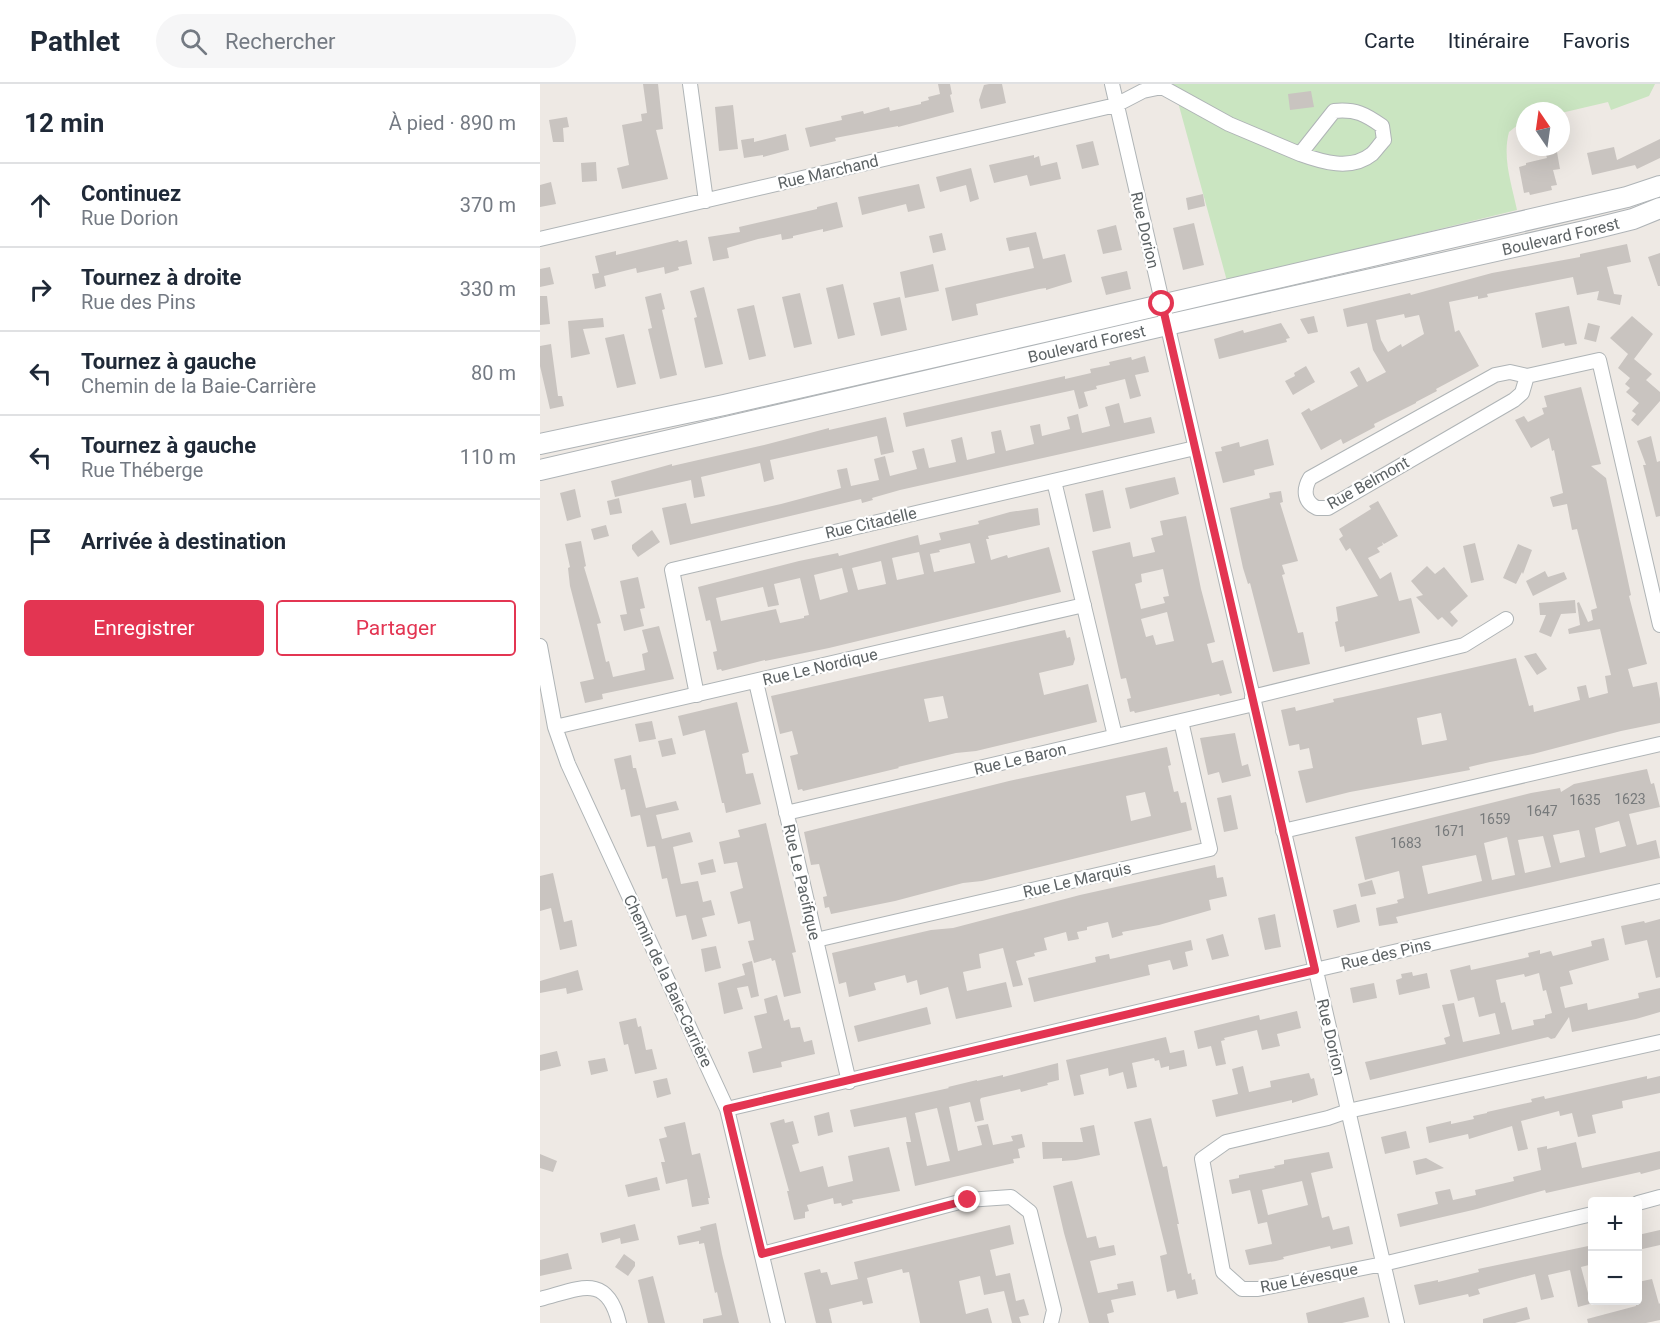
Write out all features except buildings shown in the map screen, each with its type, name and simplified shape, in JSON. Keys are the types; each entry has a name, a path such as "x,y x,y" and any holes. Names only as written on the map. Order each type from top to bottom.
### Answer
{"street":[{"path":"690,84 706,201"},
{"name":"Rue Dorion","path":"1112,84 1396,1323"},
{"name":"Rue Marchand","path":"540,238 1116,105 1143,91 1162,87 1229,124 1300,154 1325,163 1358,162 1372,154 1384,140 1382,126 1365,114 1347,110 1334,111 1300,154"},
{"name":"Boulevard Forest","path":"540,444 724,405 1627,197 1660,186"},
{"name":"Boulevard Forest","path":"1627,197 1633,219"},
{"name":"Boulevard Forest","path":"540,470 1633,219 1660,208"},
{"name":"Rue Belmont","path":"1527,376 1522,393 1514,400 1328,508 1317,508 1308,500 1305,485 1316,474 1496,375 1510,372 1527,376 1599,360 1660,625"},
{"name":"Rue Citadelle","path":"697,695 672,570 1195,448"},
{"path":"1054,481 1115,736"},
{"name":"Rue Le Nordique","path":"555,727 1084,605"},
{"name":"Rue Le Baron","path":"786,813 1181,721 1464,645 1506,619"},
{"name":"Chemin de la Baie-Carrière","path":"540,646 555,727 568,764 727,1109 778,1323"},
{"name":"Rue Le Pacifique","path":"756,682 849,1082"},
{"name":"Rue Le Marquis","path":"816,940 1210,849 1181,721"},
{"path":"1283,831 1660,744"},
{"name":"Rue des Pins","path":"727,1109 1660,891"},
{"path":"1348,1111 1660,1042"},
{"name":"Rue Lévesque","path":"1348,1111 1328,1118 1226,1142 1202,1159 1223,1272 1242,1288 1258,1289 1383,1264"},
{"path":"762,1254 968,1200 1011,1197 1030,1212 1054,1310 1051,1323"},
{"path":"1642,1202 1660,1197"},
{"path":"1383,1264 1588,1215"},
{"path":"540,1299 588,1287 601,1290 610,1297 615,1306 619,1323"}],"green space":[{"path":"1173,84 1655,84 1649,96 1611,110 1608,102 1570,111 1570,102 1516,102 1516,126 1509,132 1507,152 1508,171 1517,210 1227,281"}],"route":[{"path":"968,1200 762,1254 727,1109 1315,970 1162,304"}]}
